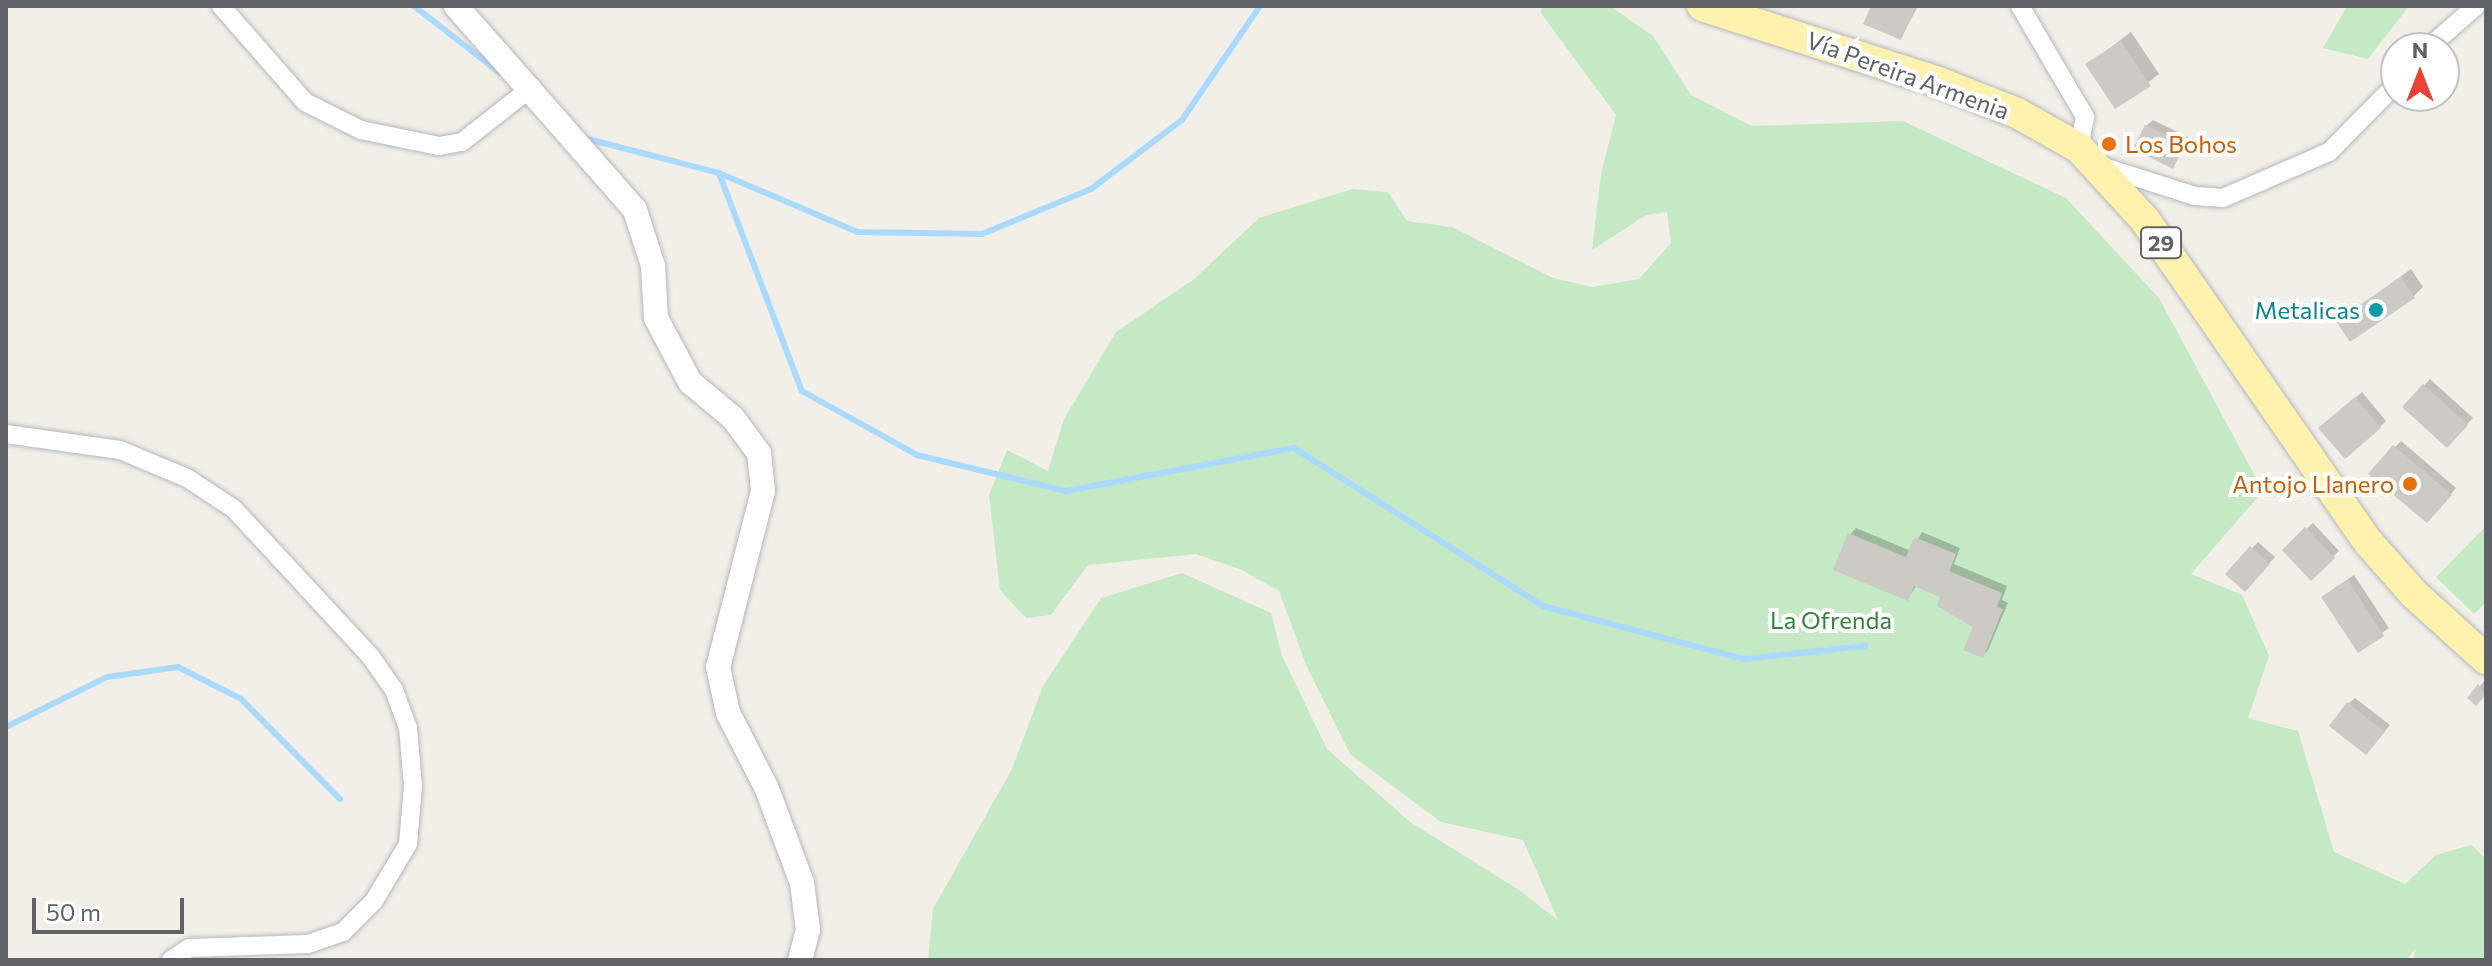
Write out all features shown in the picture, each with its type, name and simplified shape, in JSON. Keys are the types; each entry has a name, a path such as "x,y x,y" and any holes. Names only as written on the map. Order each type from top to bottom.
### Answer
{"main road":[{"name":"Vía Pereira Armenia","path":"1702,6 1936,81 2017,113 2088,157 2145,220 2369,543 2414,594 2486,659"}],"street":[{"path":"221,6 305,102 361,130 439,146 462,142 532,87"},
{"path":"456,6 532,87 635,210 653,266 656,318 690,382 733,418 759,453 763,491 718,667 728,713 767,789 802,883 808,930 800,960"},
{"path":"2020,6 2085,117 2088,157 2195,196 2223,198 2329,152 2380,100"},
{"path":"2446,32 2476,6"},
{"path":"6,434 120,450 187,478 234,509 371,657 394,690 408,728 413,786 408,844 374,901 343,932 308,944 189,948 171,960"}],"green space":[{"name":"La Ofrenda","path":"1542,6 1610,6 1653,36 1691,95 1752,126 1903,121 2066,198 2159,298 2263,491 2191,574 2242,595 2269,656 2248,718 2298,731 2334,852 2405,884 2436,855 2471,845 2486,859 2486,960 2413,960 2416,948 2407,960 928,960 933,909 1012,769 1043,686 1101,598 1182,573 1271,613 1282,656 1327,749 1410,822 1516,888 1558,920 1523,840 1441,822 1350,754 1307,667 1279,591 1242,570 1196,554 1088,565 1051,615 1026,618 1000,590 989,495 1007,450 1048,471 1064,419 1116,332 1193,280 1259,218 1353,189 1388,192 1407,221 1452,227 1553,278 1592,287 1639,279 1671,243 1667,212 1646,215 1592,250 1601,174 1616,115 1541,13"},
{"path":"2347,6 2409,6 2389,32 2380,32 2380,43 2368,59 2323,48"},
{"path":"2486,526 2486,602 2474,614 2436,577"}],"building":[{"path":"1871,6 1915,8 1901,40 1863,24"},
{"path":"2121,41 2151,86 2115,109 2085,64"},
{"path":"2145,125 2185,144 2173,169 2133,149"},
{"name":"Metalicas","path":"2401,277 2415,298 2350,342 2336,321"},
{"path":"2423,384 2468,425 2447,448 2402,407"},
{"path":"2355,397 2381,428 2345,459 2318,428"},
{"name":"Antojo Llanero","path":"2393,445 2452,495 2427,523 2368,474"},
{"path":"2305,527 2335,558 2311,581 2282,550"},
{"path":"1848,533 1906,557 1914,537 1956,554 1949,571 2002,593 1997,607 2003,609 1983,658 1963,650 1973,627 1937,606 1940,597 1914,586 1908,601 1833,570"},
{"path":"2250,546 2270,564 2245,592 2225,574"},
{"path":"2348,580 2384,636 2358,653 2321,597"},
{"path":"2478,684 2486,695 2476,706 2467,698"},
{"path":"2347,702 2385,732 2366,755 2329,726"}],"waterway":[{"path":"414,6 500,73"},
{"path":"584,138 719,173 857,232 982,234 1091,189 1182,120 1260,6"},
{"path":"719,173 802,391 917,455 1066,491 1294,448 1543,606 1744,659 1865,646"},
{"path":"6,727 107,677 178,667 241,699 340,799"}],"place":[{"name":"Los Bohos","path":"2109,144"},
{"name":"Metalicas","path":"2376,310"},
{"name":"Antojo Llanero","path":"2410,484"}]}
